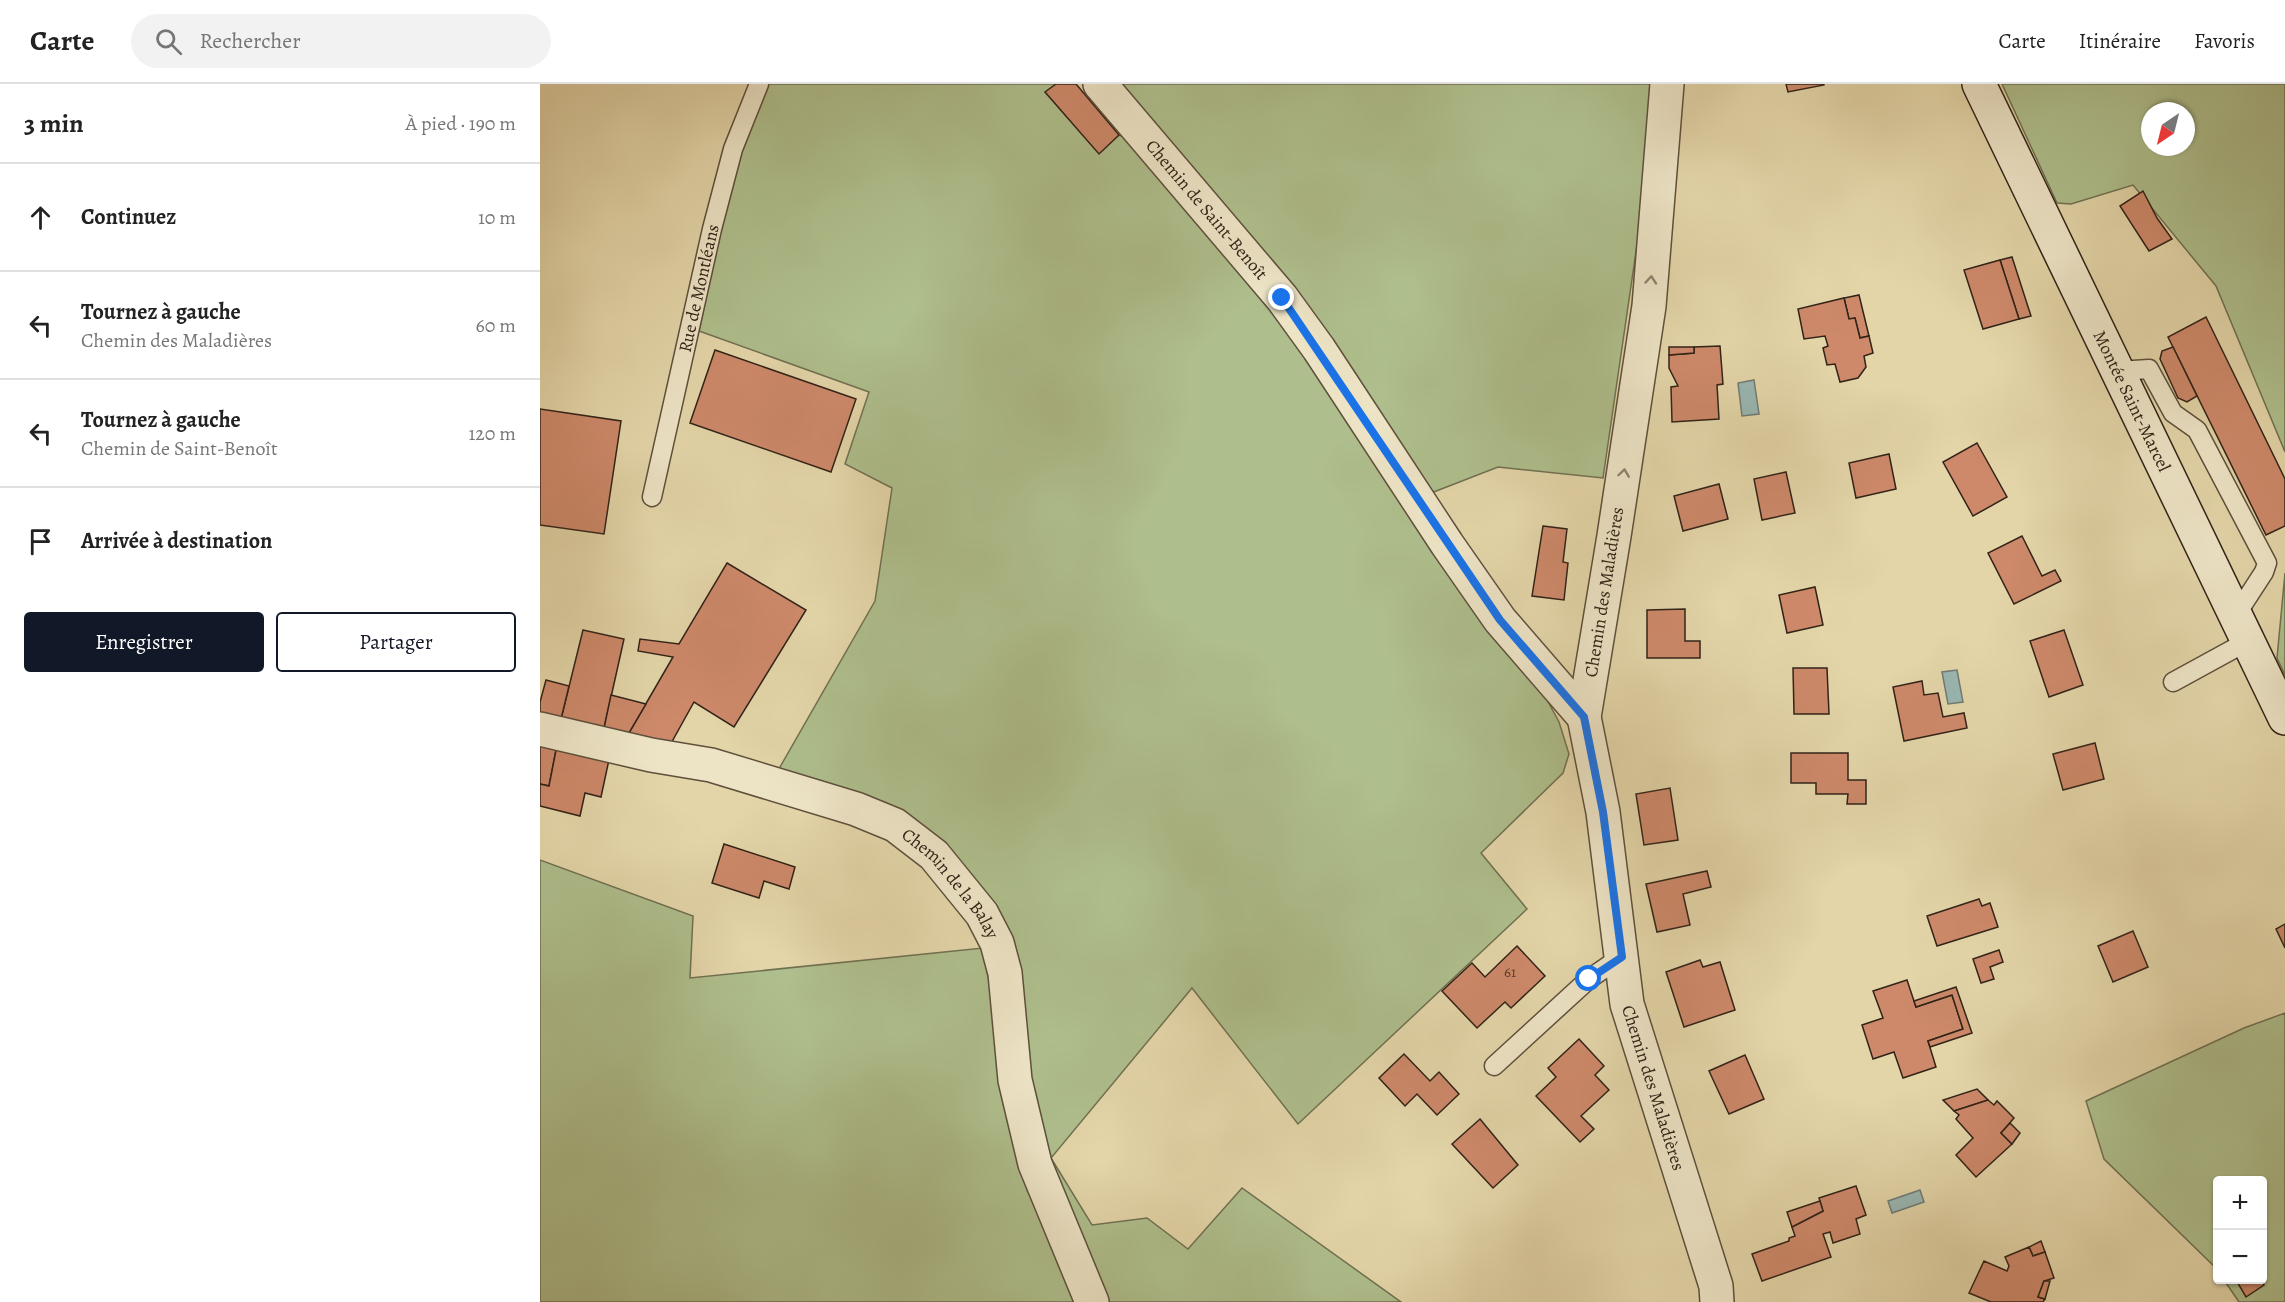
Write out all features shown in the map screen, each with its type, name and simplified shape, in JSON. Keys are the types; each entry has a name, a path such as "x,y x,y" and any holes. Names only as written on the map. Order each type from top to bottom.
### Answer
{"street":[{"name":"Chemin de Saint-Benoît","path":"1100,84 1282,298 1500,620 1584,717"},
{"name":"Chemin des Maladières","path":"1667,84 1649,306 1584,717 1603,812 1628,1004 1716,1286 1717,1302"},
{"name":"Montée Saint-Marcel","path":"1979,84 2285,718"},
{"name":"Chemin de la Balay","path":"540,729 651,755 711,765 856,809 895,825 934,855 982,914 997,943 1005,973 1015,1080 1035,1164 1092,1302"}],"lane":[{"name":"Rue de Montléans","path":"652,497 712,229 733,149 759,84"},
{"path":"2118,371 2149,369 2173,413 2197,430 2267,563 2242,628 2173,682"},
{"path":"1494,1066 1589,979 1622,957"}],"green space":[{"path":"768,84 1056,84 1046,92 1099,153 1119,135 1138,142 1248,270 1545,696 1559,722 1569,754 1563,773 1481,853 1527,909 1298,1124 1192,988 1051,1158 1092,1225 1147,1218 1188,1249 1242,1188 1401,1302 540,1302 540,860 693,916 690,978 983,948 1027,1190 1051,1159 1031,1111 983,893 776,774 875,601 892,488 845,464 869,392 699,331 733,172"},
{"path":"1117,84 1655,84 1638,238 1603,478 1498,467 1431,493"},
{"path":"2002,84 2285,84 2285,452 2216,286 2133,185 2071,204 2057,203"},
{"path":"2285,573 2285,675 2277,658"},
{"path":"2285,1013 2285,1302 2239,1302 2227,1284 2267,1284 2267,1176 2213,1176 2213,1265 2104,1159 2086,1101 2244,1028"}],"water":[{"path":"1754,380 1759,414 1742,416 1738,383"},
{"path":"1957,670 1963,702 1948,704 1942,672"},
{"path":"1920,1190 1924,1202 1892,1213 1888,1201"}],"building":[{"path":"1056,84 1076,84 1119,135 1099,154 1045,92"},
{"path":"1786,84 1824,84 1824,85 1788,92"},
{"path":"2143,191 2157,218 2172,239 2149,251 2120,206"},
{"path":"2012,257 2031,316 2019,319 2000,260"},
{"path":"2000,260 2019,319 1983,329 1964,270"},
{"path":"1859,295 1869,336 1860,338 1855,318 1849,319 1844,298"},
{"path":"1844,298 1849,319 1855,318 1860,338 1869,336 1873,353 1864,356 1866,367 1858,378 1840,382 1835,364 1827,365 1823,348 1828,346 1825,336 1804,339 1798,309"},
{"path":"2206,317 2285,479 2285,526 2266,535 2168,337"},
{"path":"1720,346 1723,384 1717,385 1719,419 1672,422 1671,387 1678,386 1669,368 1669,355 1694,353 1694,347"},
{"path":"1669,347 1694,347 1694,353 1669,355"},
{"path":"2173,347 2197,396 2187,402 2178,398 2160,359 2162,351"},
{"path":"715,350 856,399 831,472 690,423"},
{"path":"540,409 621,421 604,534 540,525"},
{"path":"1977,443 2007,497 1973,516 1943,462"},
{"path":"1889,454 1896,489 1856,498 1849,463"},
{"path":"1786,472 1795,513 1762,520 1754,479"},
{"path":"1719,484 1728,519 1683,531 1674,496"},
{"path":"1543,526 1567,529 1563,562 1568,563 1564,600 1532,596"},
{"path":"2022,536 2042,576 2055,570 2061,581 2014,604 1988,553"},
{"path":"727,563 806,610 734,727 694,702 669,747 626,738 673,657 638,651 640,639 679,644"},
{"path":"1815,587 1823,625 1787,633 1779,595"},
{"path":"1685,609 1685,641 1700,641 1700,658 1647,658 1647,610"},
{"path":"583,630 624,639 603,733 560,723"},
{"path":"2064,630 2083,685 2049,697 2030,641"},
{"path":"1793,668 1827,668 1829,714 1794,714"},
{"path":"546,680 569,686 560,723 540,717 540,702"},
{"path":"1922,681 1924,695 1938,693 1943,717 1964,713 1967,728 1904,741 1893,687"},
{"path":"611,695 646,704 626,738 603,733"},
{"path":"540,741 557,745 549,786 540,784"},
{"path":"2095,743 2104,779 2063,790 2053,754"},
{"path":"557,745 610,755 601,797 585,793 580,816 540,806 540,784 549,786"},
{"path":"1791,753 1848,753 1848,780 1866,780 1866,804 1847,804 1848,794 1816,794 1816,783 1791,783"},
{"path":"1670,788 1678,840 1644,845 1636,794"},
{"path":"724,844 795,867 789,889 764,881 759,898 712,883"},
{"path":"1707,871 1711,887 1683,894 1690,925 1657,932 1646,884"},
{"path":"1979,899 1982,906 1990,903 1998,927 1937,946 1927,916"},
{"path":"2285,924 2285,948 2276,929"},
{"path":"2133,931 2148,967 2113,982 2098,946"},
{"path":"1517,946 1545,976 1511,1008 1505,1002 1477,1028 1442,991 1472,963 1485,977"},
{"path":"1999,950 2003,962 1990,967 1994,979 1981,983 1973,959"},
{"path":"1700,960 1703,967 1720,962 1735,1010 1684,1027 1666,972"},
{"path":"1907,980 1916,1007 1952,995 1963,1029 1928,1041 1936,1067 1903,1078 1894,1052 1873,1059 1862,1025 1883,1018 1873,991"},
{"path":"1956,987 1972,1033 1930,1047 1928,1041 1963,1029 1952,995 1916,1007 1914,1001"},
{"path":"1579,1039 1604,1066 1595,1075 1609,1090 1581,1116 1594,1129 1580,1142 1536,1096 1556,1077 1548,1068"},
{"path":"1404,1054 1430,1081 1439,1072 1459,1094 1437,1115 1417,1094 1405,1106 1379,1078"},
{"path":"1745,1055 1764,1099 1729,1114 1709,1071"},
{"path":"1977,1089 1988,1100 1954,1111 1943,1100"},
{"path":"1988,1100 1994,1105 1997,1101 2014,1118 2001,1133 2012,1144 1976,1177 1956,1155 1973,1138 1956,1119 1959,1115 1954,1111"},
{"path":"1480,1119 1518,1165 1493,1188 1452,1144"},
{"path":"2010,1123 2020,1133 2012,1144 2001,1133"},
{"path":"1856,1186 1866,1215 1856,1219 1860,1234 1833,1243 1830,1232 1823,1234 1831,1257 1762,1281 1752,1254 1789,1241 1789,1238 1795,1236 1792,1227 1823,1211 1819,1198"},
{"path":"1820,1201 1823,1211 1792,1227 1787,1212"},
{"path":"2041,1241 2045,1252 2033,1256 2029,1247"},
{"path":"2029,1247 2033,1256 2045,1252 2054,1278 2044,1281 2038,1297 2045,1299 2043,1302 1991,1302 1969,1293 1984,1261 2007,1271 2009,1266 2005,1257"},
{"path":"2044,1281 2050,1281 2045,1299 2038,1297"},
{"path":"2238,1284 2263,1284 2264,1285 2246,1297"}],"route":[{"path":"1282,298 1319,349 1447,544 1500,620 1584,717 1603,812 1622,957 1589,979"}]}
